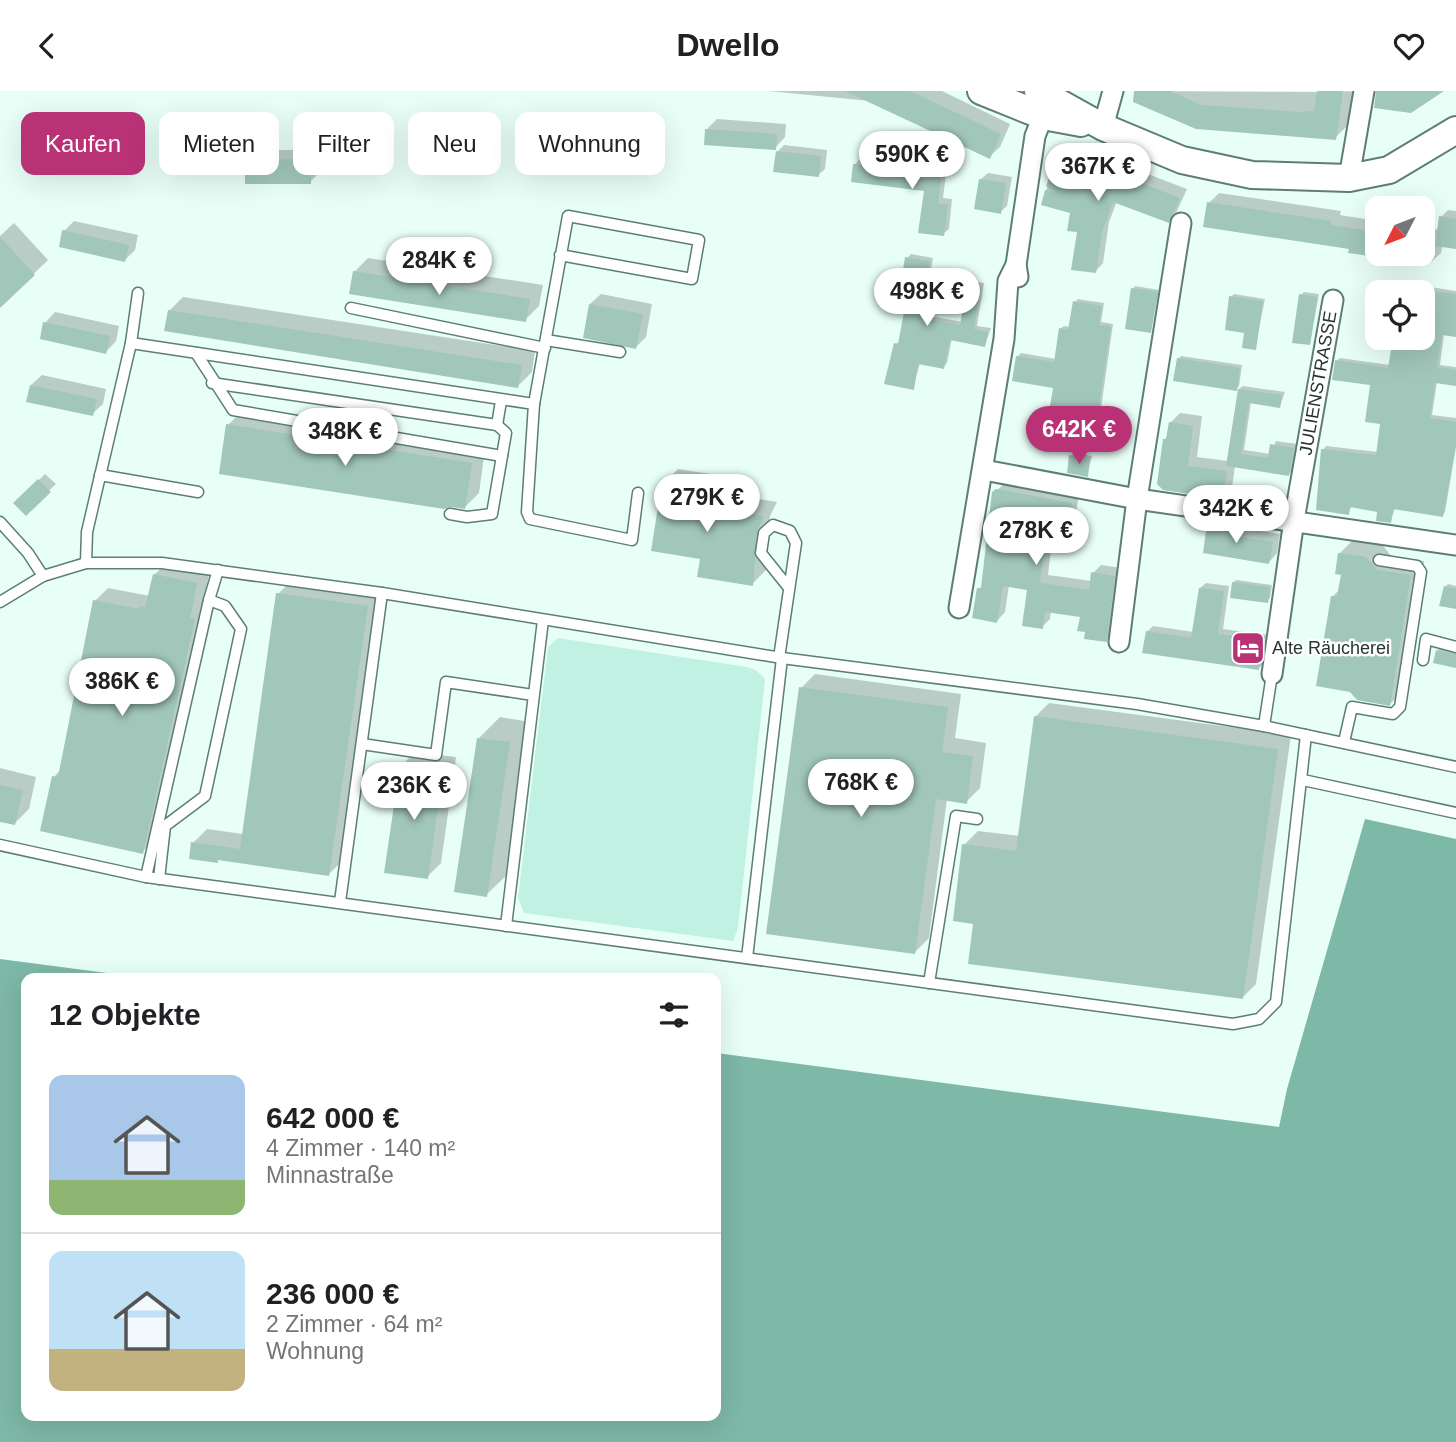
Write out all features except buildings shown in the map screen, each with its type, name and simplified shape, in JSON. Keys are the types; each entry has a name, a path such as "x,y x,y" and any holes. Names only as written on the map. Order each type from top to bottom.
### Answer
{"main road":[{"path":"981,91 1041,103 1182,160 1217,170 1252,175 1349,178 1389,170 1456,130"},
{"path":"1349,178 1386,165 1456,120"}],"street":[{"path":"1103,127 1113,91"},
{"path":"1349,178 1364,91"},
{"path":"959,608 984,470 1007,317 1004,303 1008,281 1016,265 1041,103"},
{"path":"1118,642 1137,499 1181,223"},
{"name":"JULIENSTRASSE","path":"1272,674 1294,520 1333,299"},
{"path":"984,470 1137,499 1455,542"}],"lane":[{"path":"560,255 692,279 699,240 568,216 560,255 534,404 527,512 530,519 632,540 638,493"},
{"path":"86,563 87,532 131,343 138,293"},
{"path":"351,308 545,344 620,352"},
{"path":"131,343 534,404"},
{"path":"195,353 212,383 233,410 502,456"},
{"path":"212,383 497,425 506,433 492,514 467,517 450,514"},
{"path":"497,425 501,401"},
{"path":"100,475 198,492"},
{"path":"0,522 28,553 43,576"},
{"path":"747,958 796,543 790,531 773,526 764,533 761,553 789,588"},
{"path":"1344,742 1352,707 1393,714 1400,707 1421,572 1417,566 1379,559"},
{"path":"0,602 43,576 86,563 162,563 382,593 781,658 1137,704 1264,726 1456,767"},
{"path":"146,877 218,570"},
{"path":"340,902 382,593"},
{"path":"159,879 165,826 205,796 241,629 225,606 209,600"},
{"path":"506,926 543,619"},
{"path":"1423,660 1426,639 1456,647"},
{"path":"1264,726 1272,674"},
{"path":"362,744 436,755 446,682 533,695"},
{"path":"0,845 159,879 1233,1024 1259,1019 1276,1002 1306,735"},
{"path":"1303,780 1456,813"},
{"path":"929,983 956,816 977,819"}],"shaded area":[{"path":"558,638 747,667 756,670 765,679 738,928 733,941 524,913 518,898 548,647"},
{"path":"1365,819 1456,839 1456,1442 0,1442 0,959 107,973 21,973 21,1421 721,1421 721,1054 1279,1127 1287,1089"}],"place":[{"name":"Alte Räucherei","path":"1248,648"}]}
